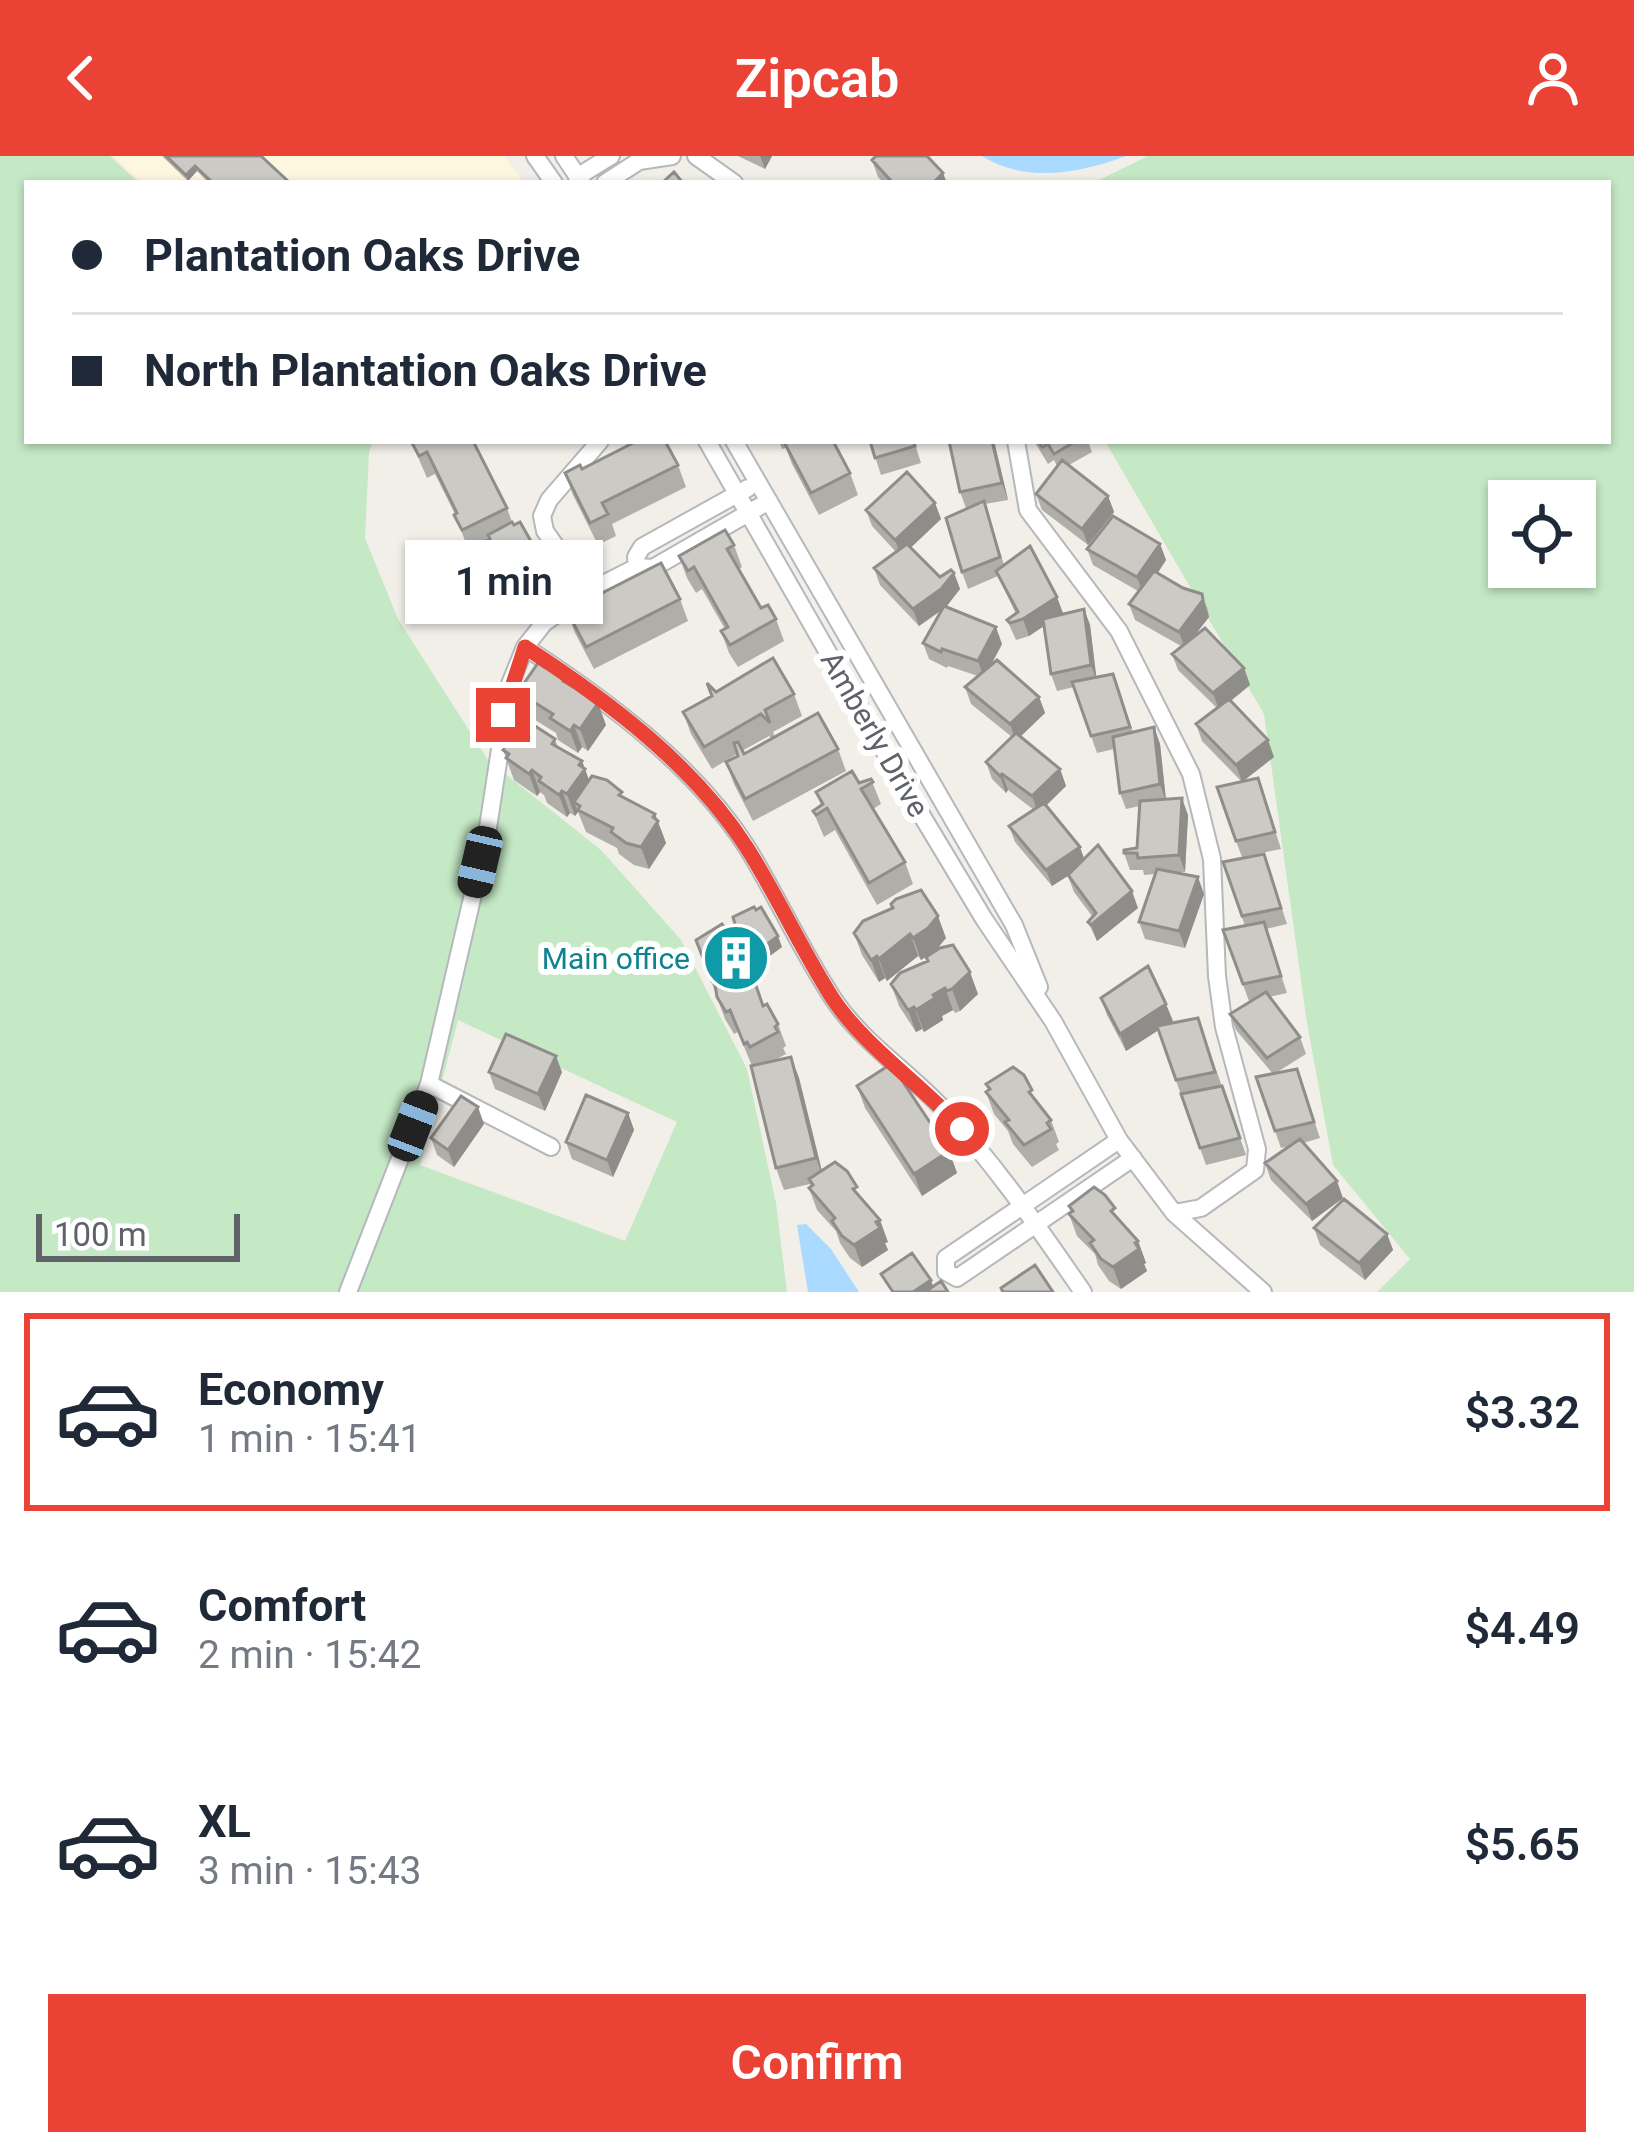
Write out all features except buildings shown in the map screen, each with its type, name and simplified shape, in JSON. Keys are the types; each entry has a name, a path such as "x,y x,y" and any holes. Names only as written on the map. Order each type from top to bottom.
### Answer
{"street":[{"path":"580,180 611,156"},
{"path":"608,180 638,159 672,156"},
{"path":"696,156 730,180"},
{"path":"588,592 545,531 542,516 549,500 597,444"},
{"name":"Amberly Drive","path":"709,444 910,796 1053,1021 1119,1140 1174,1214 1263,1292"},
{"name":"Amberly Drive","path":"736,444 1014,926 1053,1021"},
{"path":"1017,444 1028,510 1119,631 1191,774 1212,859 1216,976 1224,1027 1257,1149 1255,1170 1201,1208 1174,1214"},
{"path":"637,567 636,556 642,547 758,482"},
{"path":"348,1292 429,1084 487,834 510,684 525,647 544,623 588,592 637,567 653,568 769,501"},
{"path":"525,647 605,699 715,806 745,845 833,1000 860,1033 941,1106 1023,1205 1083,1292"},
{"path":"429,1084 551,1147"},
{"path":"1119,1140 946,1258 946,1273 957,1278 1132,1157"}],"shaded area":[{"path":"113,156 504,156 522,180 140,180"}],"green space":[{"path":"0,156 110,156 136,180 24,180 24,444 372,444 365,538 398,619 488,760 601,850 681,940 747,1069 776,1203 787,1292 0,1292","holes":["458,1020 677,1122 625,1241 420,1165"]},
{"path":"1148,156 1634,156 1634,1292 1377,1292 1410,1259 1333,1165 1307,1023 1264,714 1107,444 1611,444 1611,180 1099,180"}],"water":[{"path":"982,156 1126,156 1090,167 1035,173"},
{"path":"806,1224 831,1249 859,1292 808,1292 797,1225"}],"place":[{"name":"Main office","path":"736,958"}],"route":[{"path":"503,715 525,647 605,699 634,725 715,806 745,845 833,1000 860,1033 962,1129"}]}
